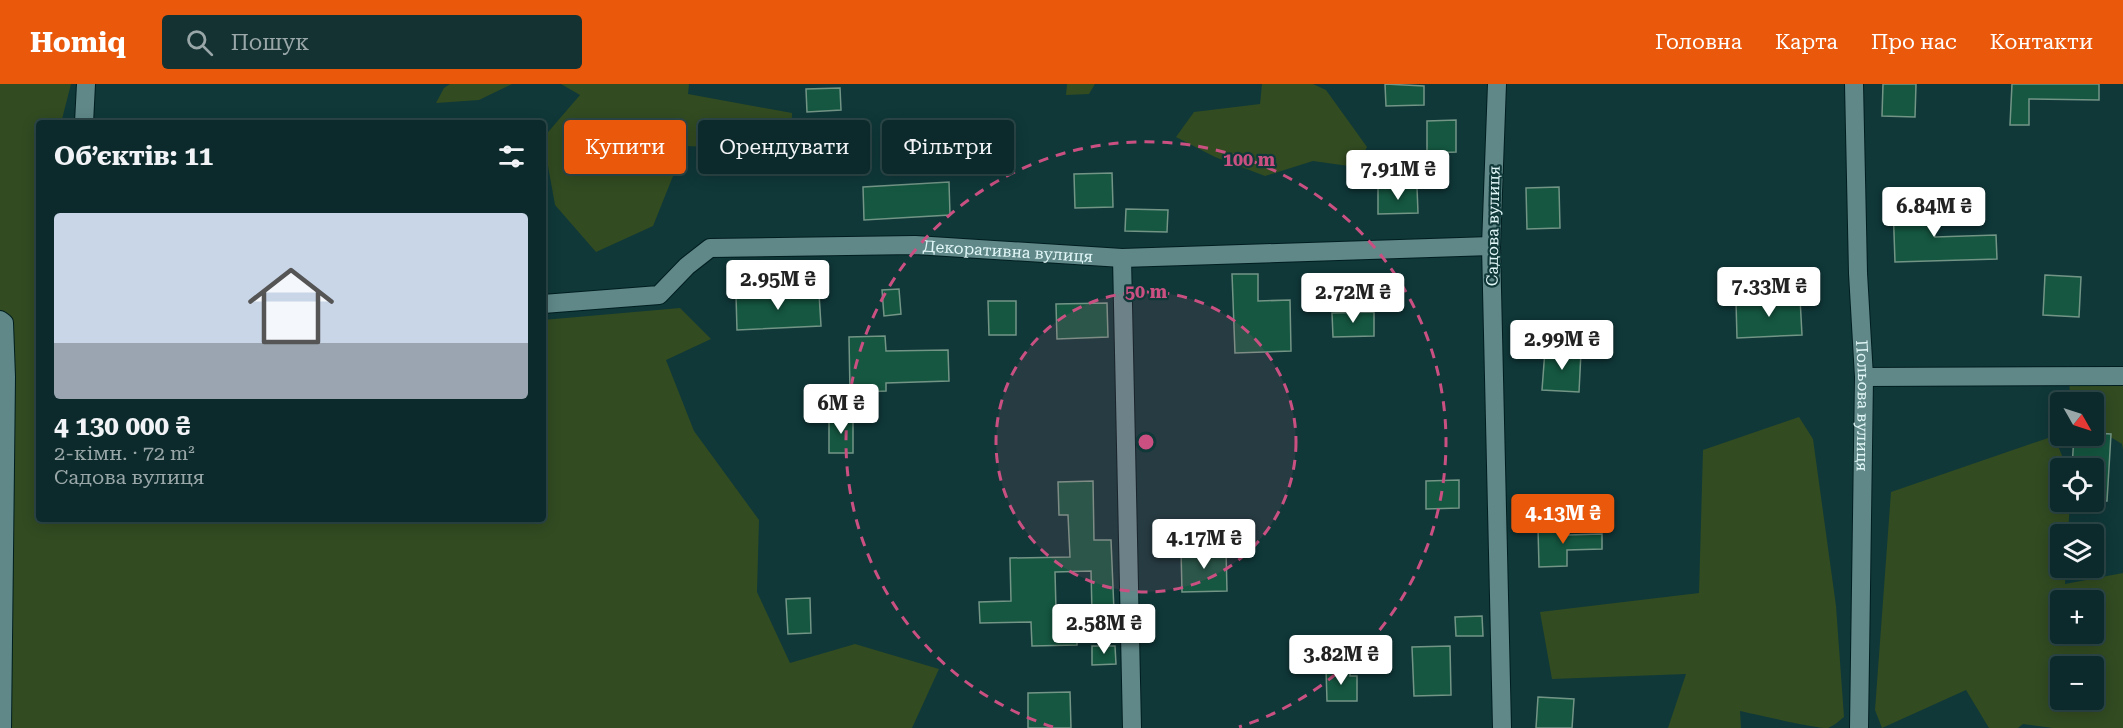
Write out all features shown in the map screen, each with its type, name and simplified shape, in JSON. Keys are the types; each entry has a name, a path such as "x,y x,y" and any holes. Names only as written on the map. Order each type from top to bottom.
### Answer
{"street":[{"path":"84,120 86,84"},
{"name":"Садова вулиця","path":"1497,84 1491,246 1502,728"},
{"name":"Польова вулиця","path":"1854,84 1858,273 1864,377 1859,728"},
{"name":"Декоративна вулиця","path":"546,304 659,295 687,266 710,248 915,245 1122,258 1491,246"},
{"path":"1122,258 1132,728"},
{"path":"0,320 4,323 6,377 2,728"},
{"path":"1864,377 2123,376"}],"green space":[{"path":"0,84 71,84 62,120 36,120 36,522 546,522 546,320 680,308 711,339 666,360 694,431 759,520 757,592 790,663 855,644 939,669 912,728 0,728"},
{"path":"450,84 512,84 479,100 436,103 444,88"},
{"path":"561,84 689,84 688,94 792,113 792,120 698,120 698,146 686,146 686,120 564,120 564,174 674,174 653,226 596,252 555,205 546,155 546,135 580,95"},
{"path":"1067,84 1095,84 1089,94 1066,95"},
{"path":"1262,84 1313,84 1326,90 1367,147 1356,167 1313,161 1265,176 1215,157 1176,137 1194,112 1260,104"},
{"path":"2069,383 2123,383 2123,450 2122,444 2104,433 2104,392 2070,392"},
{"path":"1799,417 1813,439 1836,606 1844,717 1828,728 1740,711 1741,728 1668,728 1686,674 1552,679 1540,612 1699,593 1703,450"},
{"path":"2050,437 2050,446 2058,446 2063,458 2050,458 2050,512 2069,512 2069,524 2050,524 2050,578 2065,578 2065,584 2123,573 2123,728 2053,728 2023,724 2018,728 1989,728 1966,690 1882,728 1875,710 1891,492"}],"building":[{"path":"1385,84 1424,86 1424,105 1386,106"},
{"path":"1883,84 1916,84 1915,117 1882,116"},
{"path":"2012,84 2099,84 2099,100 2029,99 2029,125 2010,125"},
{"path":"840,88 841,110 807,112 806,89"},
{"path":"1456,120 1456,152 1427,153 1427,121"},
{"path":"1112,173 1113,207 1075,208 1074,174"},
{"path":"949,182 950,215 864,220 863,187"},
{"path":"1417,187 1418,213 1378,214 1378,188"},
{"path":"1559,187 1560,228 1527,229 1526,188"},
{"path":"1933,203 1935,237 1996,235 1997,259 1895,262 1893,204"},
{"path":"1126,209 1168,210 1167,232 1125,231"},
{"path":"1232,274 1258,274 1258,301 1290,300 1291,351 1235,353"},
{"path":"2045,275 2081,277 2079,317 2043,315"},
{"path":"1375,281 1391,281 1391,301 1375,302"},
{"path":"899,289 901,314 884,316 882,290"},
{"path":"819,293 821,326 737,330 736,295"},
{"path":"1800,298 1802,335 1737,338 1736,301"},
{"path":"988,301 1016,301 1016,335 989,335"},
{"path":"1107,303 1108,337 1057,339 1056,304"},
{"path":"1374,312 1374,336 1333,337 1332,313"},
{"path":"885,336 886,351 948,350 949,381 886,383 886,391 850,392 849,337"},
{"path":"1545,350 1581,352 1579,392 1542,390"},
{"path":"829,417 853,417 853,453 829,453"},
{"path":"2104,434 2111,434 2107,501 2104,501 2104,458 2073,458 2073,446 2104,446"},
{"path":"1459,480 1459,508 1426,509 1426,481"},
{"path":"1093,481 1094,540 1111,540 1114,611 1092,612 1091,571 1055,572 1056,610 1076,610 1077,645 1032,646 1031,622 980,623 979,602 1011,601 1010,558 1070,557 1068,515 1059,515 1058,482"},
{"path":"1567,527 1567,535 1602,534 1602,549 1567,550 1567,566 1539,567 1538,528"},
{"path":"1226,549 1227,591 1182,592 1181,550"},
{"path":"810,598 811,633 788,634 786,599"},
{"path":"1482,616 1483,636 1456,636 1455,617"},
{"path":"1092,646 1115,646 1116,664 1092,665"},
{"path":"1450,646 1451,695 1414,696 1412,647"},
{"path":"1326,669 1350,669 1350,676 1357,676 1357,701 1327,701"},
{"path":"1070,692 1071,728 1028,728 1028,693"},
{"path":"1538,697 1574,699 1572,728 1536,728"}]}
